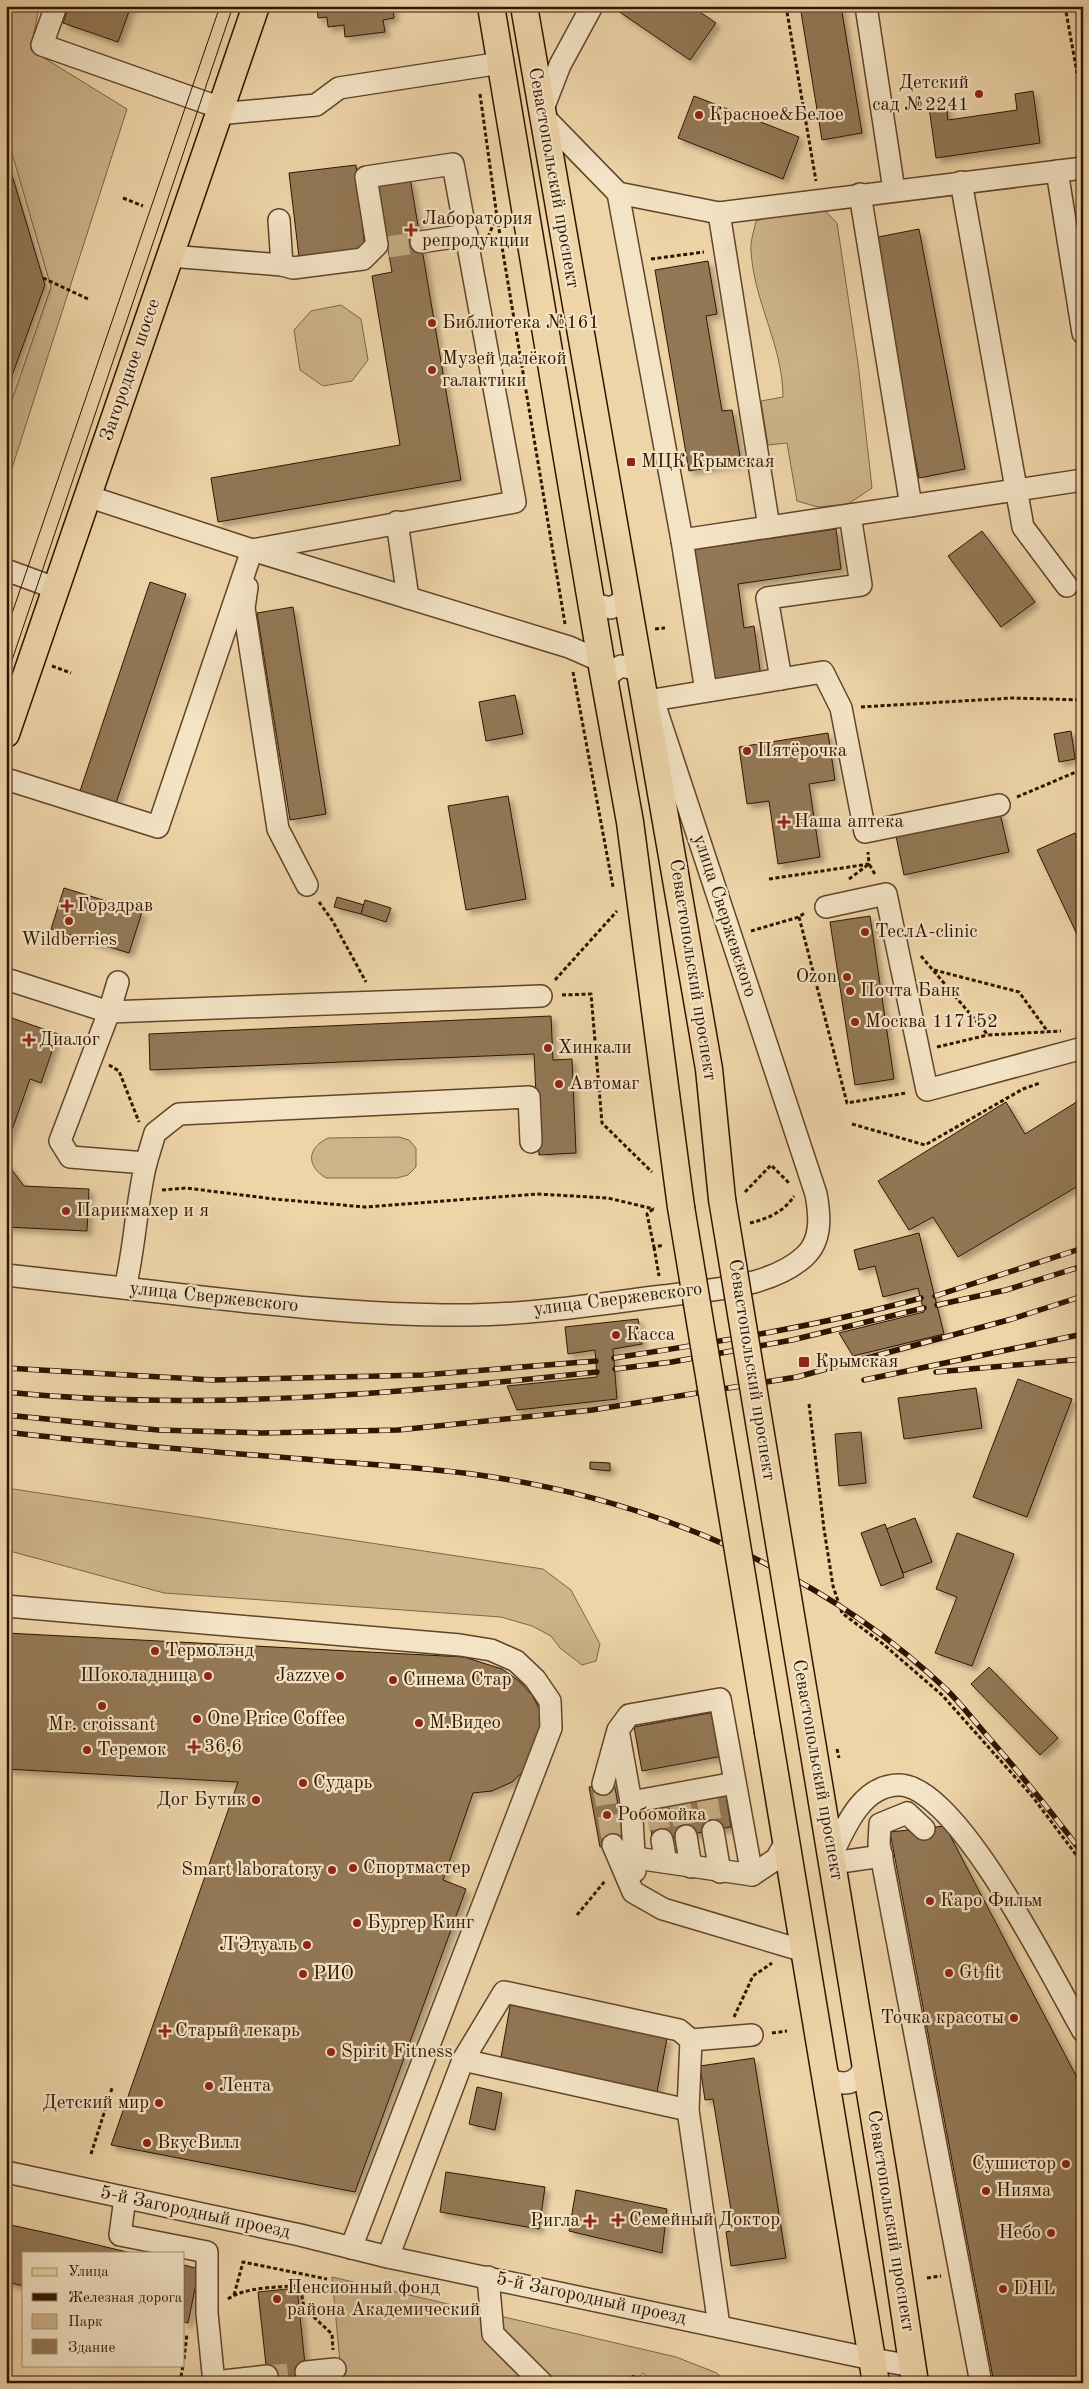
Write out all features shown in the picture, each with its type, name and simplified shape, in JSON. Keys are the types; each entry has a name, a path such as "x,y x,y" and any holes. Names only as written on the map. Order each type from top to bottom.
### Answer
{"main road":[{"name":"Загородное шоссе","path":"6,734 256,6"},
{"name":"Севастопольский проспект","path":"492,6 589,593 630,822 681,1207 874,2371"},
{"name":"Севастопольский проспект","path":"524,6 541,114 626,587 645,680 709,1069 733,1195 813,1748 833,1858 914,2374"}],"street":[{"path":"56,6 42,45 220,111 316,105 339,88 501,63"},
{"path":"592,6 560,65 541,114 618,193 682,540 706,691"},
{"path":"866,6 894,190"},
{"path":"170,256 282,265 293,268 363,258 382,246 366,177 453,164 515,502 397,522 252,550"},
{"path":"618,193 719,213 860,194 1083,168"},
{"path":"1057,171 1083,333"},
{"path":"961,182 1023,527 1067,586"},
{"path":"860,194 911,506"},
{"path":"719,213 769,527"},
{"path":"279,220 282,265"},
{"path":"420,242 467,235"},
{"path":"682,540 1083,480"},
{"path":"87,496 252,550 569,647 601,661"},
{"path":"781,679 768,598 861,585 850,515"},
{"path":"397,522 408,598"},
{"path":"6,779 158,827 252,550"},
{"path":"252,550 244,608 278,829 307,885"},
{"path":"6,570 55,588"},
{"path":"589,593 597,605 611,608 622,600 626,587"},
{"path":"606,688 609,674 621,666 635,669 645,680 706,691 823,672 841,708 866,832 999,805"},
{"name":"улица Свержевского","path":"6,1275 274,1306 376,1314 472,1315 588,1306 733,1286 777,1275 806,1255 819,1230 820,1211 807,1163 645,680"},
{"path":"826,906 886,894 928,1090 1083,1048"},
{"path":"6,979 109,1012 541,996"},
{"path":"118,982 109,1012 60,1141 70,1156 146,1163"},
{"path":"125,1288 129,1272 139,1192 155,1133 180,1114 529,1097 531,1142"},
{"path":"6,1606 468,1646 491,1650 516,1661 536,1679 550,1702 551,1728 351,2248"},
{"path":"602,1784 618,1730 629,1715 720,1699 752,1875"},
{"path":"618,1730 631,1802 636,1858 634,1892"},
{"path":"631,1802 655,1803 706,1793 735,1782"},
{"path":"882,1856 833,1858 849,1820 860,1805 871,1796 886,1788 900,1785 922,1791 949,1815 987,1862 1083,2031"},
{"path":"924,1828 906,1813 880,1824 882,1856 981,2383"},
{"path":"713,1831 720,1872"},
{"path":"686,1836 692,1867"},
{"path":"662,1840 666,1862"},
{"path":"636,1858 720,1872 752,1875 776,1859 786,1842"},
{"path":"613,1845 634,1892 663,1909 804,1951"},
{"path":"388,2257 463,2060 504,1992 679,2030 691,2040 752,2036"},
{"path":"691,2040 688,2110 719,2326"},
{"path":"823,2066 831,2080 847,2084 855,2081 861,2075 864,2068 864,2059"},
{"path":"463,2060 688,2110"},
{"name":"5-й Загородный проезд","path":"6,2172 388,2257 719,2326 874,2371 914,2374"},
{"path":"126,2198 120,2235 207,2252 207,2313 214,2382 267,2376"},
{"path":"488,2277 493,2334 542,2383"},
{"path":"306,2372 335,2368"}],"path":[{"path":"786,6 819,200"},
{"path":"1065,6 1083,106"},
{"path":"123,198 143,206"},
{"path":"630,262 725,250"},
{"path":"43,278 88,299"},
{"path":"841,708 1012,698 1083,700"},
{"path":"999,805 1083,769"},
{"path":"769,879 869,864 866,832"},
{"path":"307,885 332,920 377,1002"},
{"path":"541,996 617,911"},
{"path":"731,938 799,917 847,1103 928,1090"},
{"path":"916,949 988,1035"},
{"path":"934,970 1019,992 1048,1032"},
{"path":"541,996 591,994 602,1123 654,1174"},
{"path":"919,1051 988,1035 1065,1031"},
{"path":"107,1064 119,1071 141,1128"},
{"path":"852,1124 925,1145 1023,1089 1049,1080"},
{"path":"733,1195 772,1165 791,1184"},
{"path":"139,1192 186,1188 274,1199 365,1207 537,1194 608,1198 654,1209"},
{"path":"747,1224 766,1219 784,1208 797,1191"},
{"path":"647,1214 659,1276"},
{"path":"654,1247 673,1243"},
{"path":"809,1404 833,1586 842,1613 884,1644 942,1694 1032,1796 1083,1864"},
{"path":"577,1915 607,1878"},
{"path":"724,2038 753,1976 777,1960"},
{"path":"91,2154 112,2088"},
{"path":"327,2278 243,2262 234,2295 300,2285 304,2308 332,2334 335,2368"},
{"path":"185,2350 187,2332"},
{"path":"180,2383 183,2366"}],"green space":[{"path":"6,6 39,6 31,50 127,109 6,487 6,417 51,287 6,133"},
{"path":"789,211 825,211 837,223 858,363 872,488 848,504 818,507 797,501 787,443 768,445 761,401 783,397 782,378 774,342 757,288 753,270 751,244 756,221"},
{"path":"341,305 361,319 368,360 352,381 323,386 300,370 294,330 311,311"},
{"path":"399,1137 409,1140 416,1148 416,1167 408,1175 397,1178 326,1178 319,1173 312,1163 313,1152 316,1147 328,1138"},
{"path":"6,1488 543,1569 571,1590 600,1644 596,1661 582,1665 560,1648 551,1636 532,1626 501,1617 164,1593 6,1550"},
{"path":"332,2277 676,2357 717,2373 726,2383 655,2383 643,2373 633,2383 342,2383"}],"building":[{"path":"69,6 131,6 118,42 63,23"},
{"path":"317,6 397,6 393,7 394,18 383,20 385,32 345,37 344,25 328,27 327,17 318,18"},
{"path":"622,6 691,6 716,23 690,60 618,11"},
{"path":"800,6 841,6 862,133 822,140"},
{"path":"1033,91 1040,143 936,158 929,107 946,104 948,120 1017,110 1015,94"},
{"path":"694,96 799,137 783,179 678,138"},
{"path":"6,155 45,285 6,392"},
{"path":"356,165 365,249 299,257 289,173"},
{"path":"410,178 461,480 218,522 211,478 400,445 372,276 392,272 377,184"},
{"path":"919,229 965,469 919,478 873,238"},
{"path":"708,261 717,314 706,316 722,411 732,410 741,462 689,471 655,270"},
{"path":"836,529 841,569 738,584 744,628 754,626 761,677 710,684 690,550"},
{"path":"982,531 1035,602 1001,627 948,556"},
{"path":"150,582 186,594 116,803 80,791"},
{"path":"293,607 326,814 290,820 257,613"},
{"path":"515,695 523,734 486,741 479,702"},
{"path":"1071,731 1075,759 1059,762 1054,734"},
{"path":"828,733 835,780 809,784 820,857 778,864 769,801 747,804 739,747"},
{"path":"508,796 526,899 466,910 448,806"},
{"path":"1000,813 1009,852 904,875 896,836"},
{"path":"1075,833 1083,850 1083,947 1037,850"},
{"path":"64,888 142,912 129,953 51,929"},
{"path":"337,897 364,905 361,914 334,907"},
{"path":"365,900 391,908 386,922 361,914"},
{"path":"870,916 894,1079 855,1085 830,922"},
{"path":"6,1016 58,1034 41,1083 30,1079 6,1147"},
{"path":"551,1016 553,1060 572,1059 576,1153 539,1155 534,1054 150,1070 149,1034"},
{"path":"1083,1098 1083,1183 958,1257 933,1217 909,1230 878,1181 1006,1102 1025,1134"},
{"path":"6,1162 24,1186 89,1189 87,1231 6,1227"},
{"path":"919,1233 944,1334 853,1356 839,1333 924,1312 918,1288 883,1297 875,1266 859,1270 854,1250"},
{"path":"638,1319 642,1344 613,1349 617,1399 517,1410 507,1386 597,1377 595,1350 568,1354 565,1327"},
{"path":"1018,1379 1072,1399 1027,1517 973,1497"},
{"path":"976,1388 982,1428 904,1439 898,1398"},
{"path":"861,1432 866,1483 839,1486 835,1434"},
{"path":"590,1462 610,1463 610,1471 590,1469"},
{"path":"915,1518 932,1562 903,1573 886,1529"},
{"path":"885,1524 904,1577 881,1586 861,1533"},
{"path":"957,1533 1014,1554 972,1666 935,1653 957,1597 936,1589"},
{"name":"РИО","path":"6,1633 464,1657 502,1669 519,1681 532,1695 541,1712 543,1729 529,1766 512,1782 492,1791 473,1793 443,1880 466,1889 355,2192 111,2145 238,1782 6,1769"},
{"path":"989,1667 1058,1738 1040,1755 971,1684"},
{"path":"715,1712 723,1756 642,1771 634,1727"},
{"name":"Робомойка","path":"614,1782 625,1843 600,1847 589,1787"},
{"path":"726,1795 731,1827 653,1841 647,1810"},
{"path":"945,1826 1083,2089 1083,2383 994,2383 890,1832"},
{"path":"511,2001 667,2038 657,2092 501,2057"},
{"path":"754,2058 786,2258 731,2266 726,2232 734,2230 732,2216 713,2099 705,2100 700,2066"},
{"path":"477,2087 502,2093 495,2130 469,2124"},
{"path":"446,2172 545,2187 539,2229 440,2212"},
{"name":"Семейный Доктор","path":"576,2190 667,2209 662,2253 569,2231"},
{"path":"6,2224 127,2252 22,2252 22,2286 6,2282"},
{"path":"185,2265 199,2269 188,2323 185,2322"},
{"path":"297,2288 307,2383 268,2383 258,2292"},
{"path":"633,2375 641,2383 626,2383"}],"tunnel":[{"path":"388,247 421,242"},
{"path":"603,1784 613,1845"},
{"path":"707,1799 713,1831"},
{"path":"680,1804 686,1836"},
{"path":"656,1808 662,1840"},
{"path":"267,2376 306,2372"}],"tram line":[{"path":"6,631 220,6"},
{"path":"6,678 233,6"}],"railway":[{"path":"935,1296 1083,1248"},
{"path":"937,1305 1006,1290 1083,1266"},
{"path":"6,1415 158,1430 262,1433 398,1430 592,1410 797,1377 1012,1319 1083,1296"},
{"path":"614,1358 807,1325 921,1298"},
{"path":"615,1369 672,1362 792,1340 924,1308"},
{"path":"864,1380 1083,1334"},
{"path":"936,1372 1083,1359"},
{"path":"6,1368 213,1380 423,1375 596,1361"},
{"path":"6,1392 80,1398 228,1400 376,1393 597,1372"},
{"path":"6,1432 126,1445 441,1470 479,1475 543,1486 606,1502 669,1522 730,1546 788,1576 845,1609 898,1647 956,1700 1034,1791 1083,1854"}],"place":[{"name":"Детский сад №2241","path":"979,94"},
{"name":"Красное&Белое","path":"699,115"},
{"name":"Лаборатория репродукции","path":"411,230"},
{"name":"Библиотека №161","path":"432,323"},
{"name":"Музей далёкой галактики","path":"432,370"},
{"name":"МЦК Крымская","path":"631,462"},
{"name":"Пятёрочка","path":"747,751"},
{"name":"Наша аптека","path":"784,822"},
{"name":"Горздрав","path":"67,906"},
{"name":"Wildberries","path":"69,921"},
{"name":"ТеслА-clinic","path":"865,932"},
{"name":"Ozon","path":"847,977"},
{"name":"Почта Банк","path":"850,991"},
{"name":"Москва 117152","path":"855,1022"},
{"name":"Диалог","path":"29,1040"},
{"name":"Хинкали","path":"548,1048"},
{"name":"Автомаг","path":"559,1084"},
{"name":"Парикмахер и я","path":"66,1211"},
{"name":"Касса","path":"616,1335"},
{"name":"Крымская","path":"804,1362"},
{"name":"Термолэнд","path":"155,1651"},
{"name":"Шоколадница","path":"208,1676"},
{"name":"Jazzve","path":"340,1676"},
{"name":"Синема Стар","path":"393,1680"},
{"name":"Mr. croissant","path":"102,1706"},
{"name":"One Price Coffee","path":"197,1719"},
{"name":"М.Видео","path":"419,1723"},
{"name":"36,6","path":"194,1747"},
{"name":"Теремок","path":"87,1750"},
{"name":"Сударь","path":"303,1783"},
{"name":"Дог Бутик","path":"256,1800"},
{"name":"Робомойка","path":"607,1815"},
{"name":"Спортмастер","path":"353,1868"},
{"name":"Smart laboratory","path":"332,1870"},
{"name":"Каро Фильм","path":"930,1901"},
{"name":"Бургер Кинг","path":"357,1923"},
{"name":"Л'Этуаль","path":"307,1945"},
{"name":"Gt fit","path":"949,1973"},
{"name":"РИО","path":"303,1974"},
{"name":"Точка красоты","path":"1014,2018"},
{"name":"Старый лекарь","path":"165,2031"},
{"name":"Spirit Fitness","path":"331,2052"},
{"name":"Лента","path":"209,2086"},
{"name":"Детский мир","path":"159,2103"},
{"name":"ВкусВилл","path":"147,2143"},
{"name":"Сушистор","path":"1066,2164"},
{"name":"Нияма","path":"986,2191"},
{"name":"Семейный Доктор","path":"618,2220"},
{"name":"Ригла","path":"590,2221"},
{"name":"Небо","path":"1051,2233"},
{"name":"DHL","path":"1003,2289"},
{"name":"Пенсионный фонд района Академический","path":"277,2299"}]}
